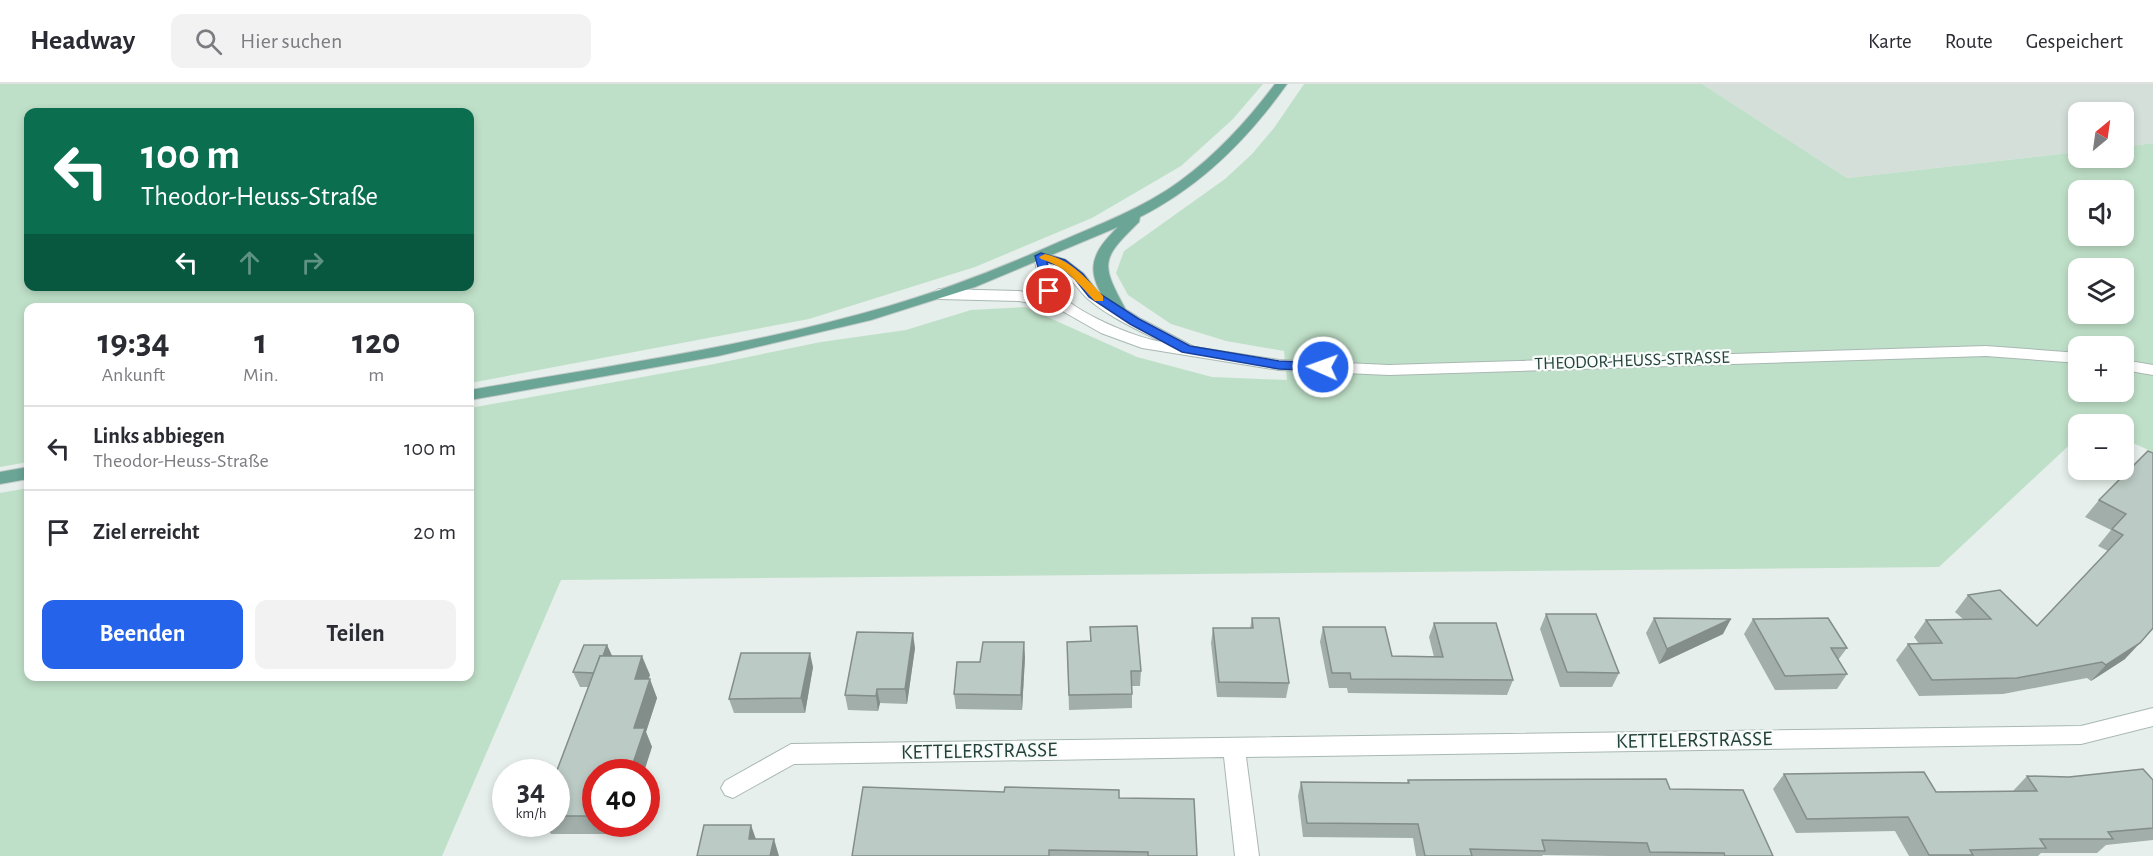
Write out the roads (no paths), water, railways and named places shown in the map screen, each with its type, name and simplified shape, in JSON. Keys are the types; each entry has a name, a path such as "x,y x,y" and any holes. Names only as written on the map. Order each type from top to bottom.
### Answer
{"main road":[{"path":"474,394 722,352 867,317 939,294 1041,256 1141,211 1170,194 1218,156 1246,129 1281,84"},
{"path":"1118,310 1106,288 1098,266 1099,256 1141,211"},
{"path":"0,478 24,474"}],"street":[{"name":"THEODOR-HEUSS-STRASSE","path":"1187,349 1135,322 1093,295 1072,270 1056,260 1041,256 1049,291 1062,304 1107,330 1148,345 1187,349 1279,365 1389,370 1986,351 2068,357"},
{"path":"939,294 1018,296 1062,304"},
{"path":"2134,367 2153,370"},
{"name":"KETTELERSTRASSE","path":"733,788 791,754 2081,735 2153,717"},
{"path":"1234,747 1247,856"}]}
